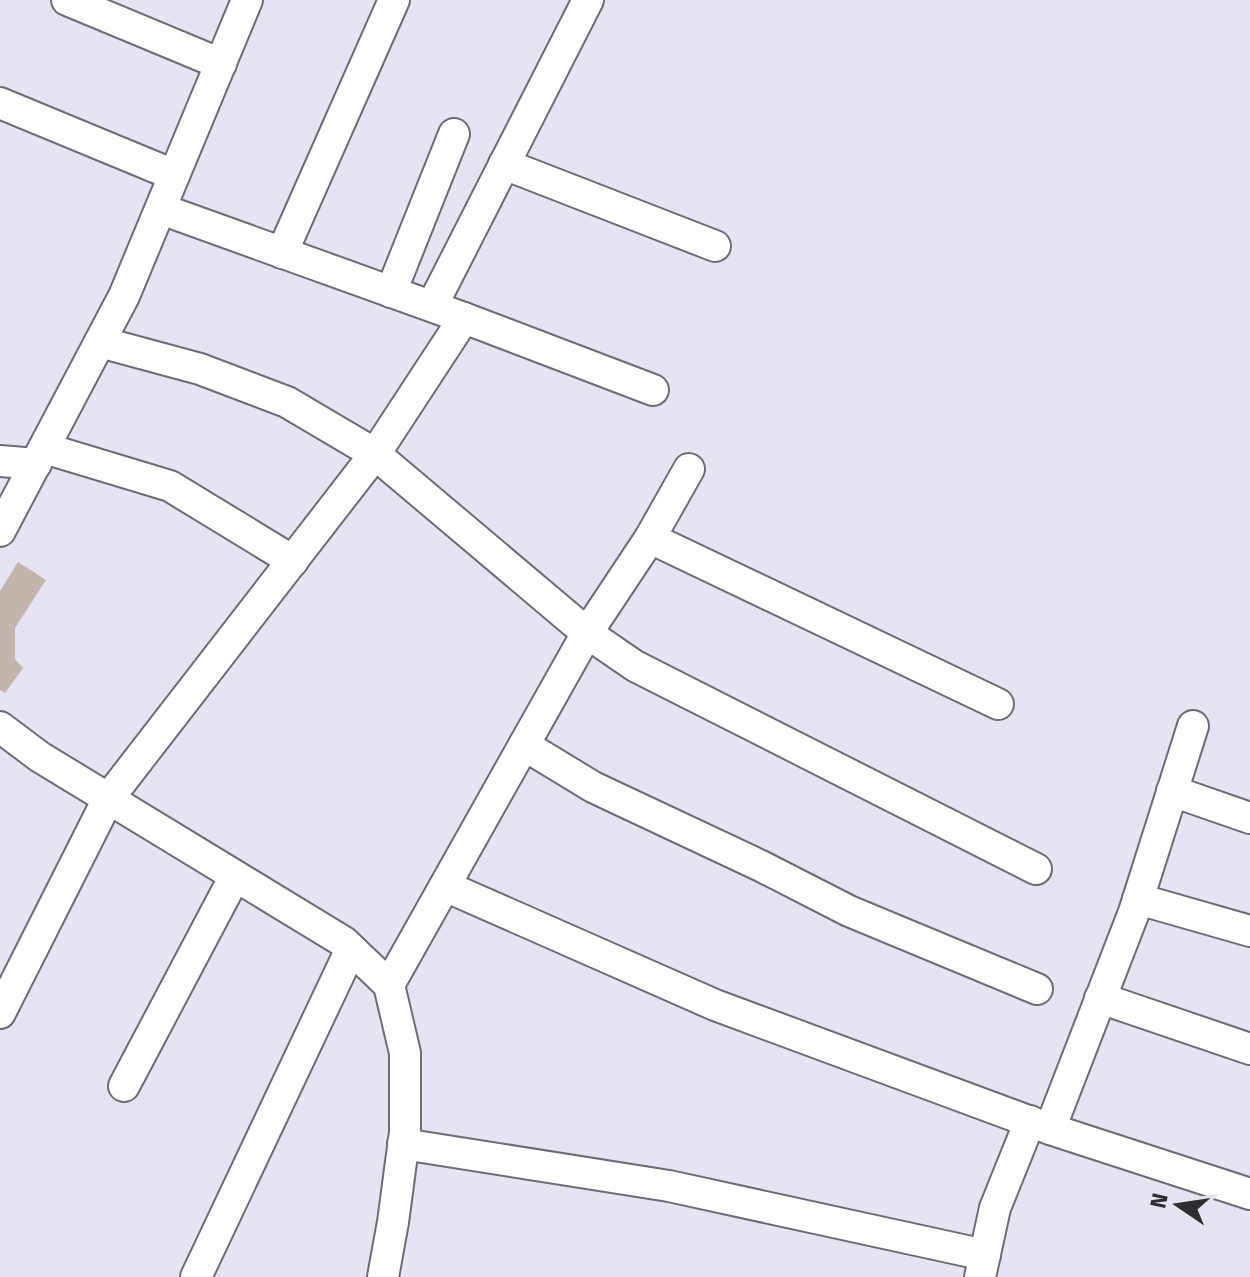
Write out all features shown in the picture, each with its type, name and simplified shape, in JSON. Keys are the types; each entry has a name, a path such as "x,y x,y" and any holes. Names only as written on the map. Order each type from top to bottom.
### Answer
{"street":[{"path":"67,0 221,64"},
{"path":"0,531 124,296 247,0"},
{"path":"282,253 394,0"},
{"path":"432,306 504,164 575,4"},
{"path":"0,103 174,175"},
{"path":"391,292 454,134"},
{"path":"504,164 715,246"},
{"path":"161,209 432,306 653,390"},
{"path":"0,1013 108,799 375,454 464,318"},
{"path":"100,342 200,369 287,402 375,454 587,633 635,666 1036,869"},
{"path":"0,461 40,456 170,486 293,561"},
{"path":"389,985 587,633 650,538 689,469"},
{"path":"650,538 998,704"},
{"path":"403,1144 669,1186 982,1266 995,1208 1040,1125 1100,998 1138,899 1193,726"},
{"path":"0,727 40,757 351,949 389,985 405,1053 403,1144 389,1276"},
{"path":"524,745 593,787 849,911 1037,989"},
{"path":"1172,791 1250,818"},
{"path":"124,1086 235,876"},
{"path":"445,886 715,1005 1040,1125 1250,1194"},
{"path":"1138,899 1250,931"},
{"path":"196,1277 351,949"},
{"path":"1100,998 1250,1049"}],"building":[{"path":"18,562 46,580 15,628 15,659 23,668 5,693 0,690 0,591"}]}
